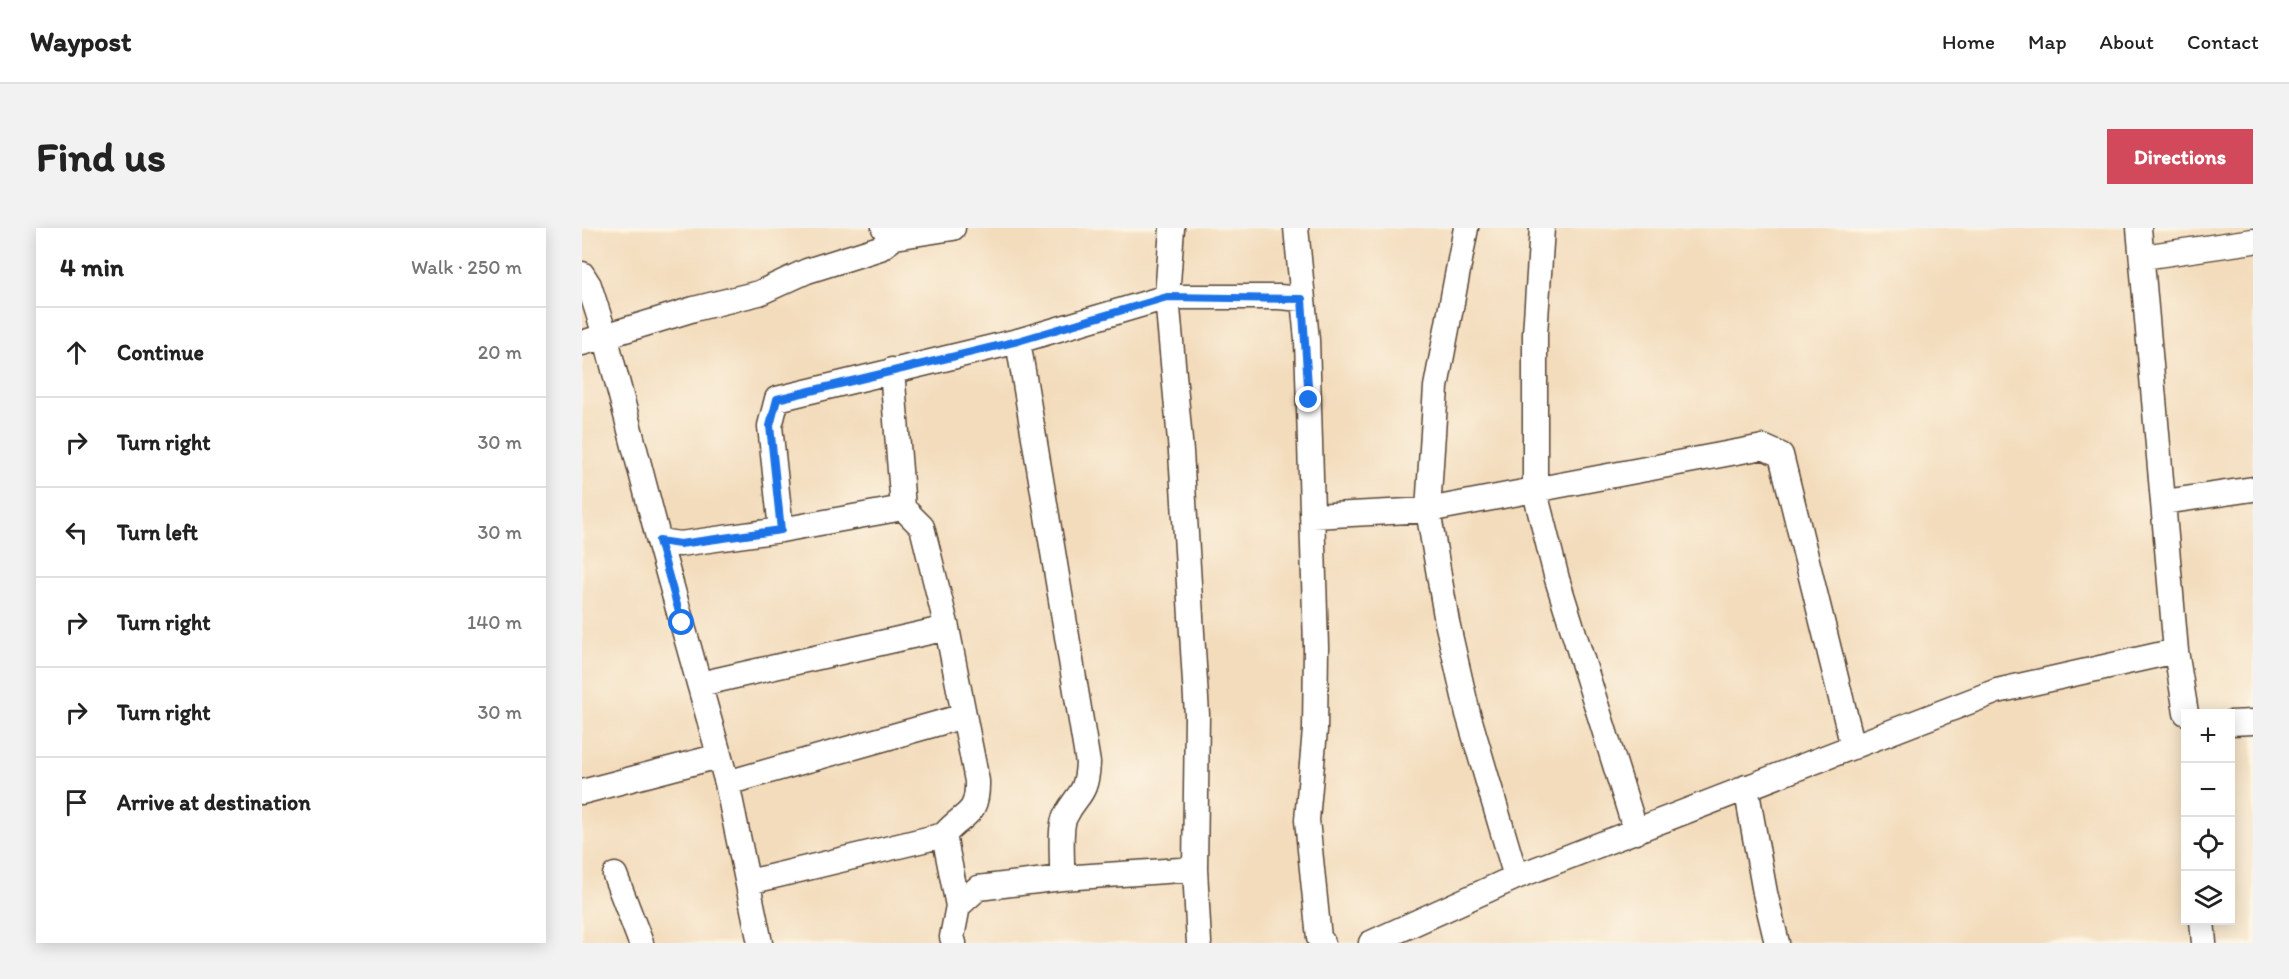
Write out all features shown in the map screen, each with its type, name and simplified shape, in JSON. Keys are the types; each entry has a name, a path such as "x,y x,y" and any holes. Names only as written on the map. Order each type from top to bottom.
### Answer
{"street":[{"path":"582,343 605,334 759,293 807,271 880,248 890,232 953,228"},
{"path":"1172,228 1167,297 1181,452 1197,715 1195,869 1199,943"},
{"path":"1296,228 1307,352 1313,516 1315,730 1307,820 1319,938 1323,943"},
{"path":"1466,228 1436,387 1428,510 1447,622 1468,714 1516,877"},
{"path":"1542,228 1535,334 1535,492 1557,579 1636,832"},
{"path":"2139,228 2176,651 2185,709"},
{"path":"2143,256 2253,241"},
{"path":"582,274 589,285 605,334 659,541 727,783 760,943"},
{"path":"781,530 770,426 777,399 1018,341 1167,297 1302,299"},
{"path":"1018,341 1088,764 1087,781 1082,795 1063,819 1062,878"},
{"path":"749,882 944,835 970,813 977,796 947,628 922,527 903,508 892,370"},
{"path":"1313,516 1428,510 1535,492 1762,447 1781,455 1853,747"},
{"path":"2164,502 2253,489"},
{"path":"659,541 680,544 781,530 903,508"},
{"path":"700,684 947,628"},
{"path":"1371,943 1516,877 1997,691 2176,651"},
{"path":"727,783 964,716"},
{"path":"2235,723 2253,722"},
{"path":"582,792 719,756"},
{"path":"1746,787 1765,893 1777,943"},
{"path":"944,835 958,906"},
{"path":"946,941 958,906 978,888 1062,878 1195,869"},
{"path":"615,875 641,943"},
{"path":"2202,925 2204,943"}],"route":[{"path":"682,623 659,541 680,544 781,530 770,426 771,413 777,399 1018,341 1167,297 1279,297 1302,299 1309,400"}]}
